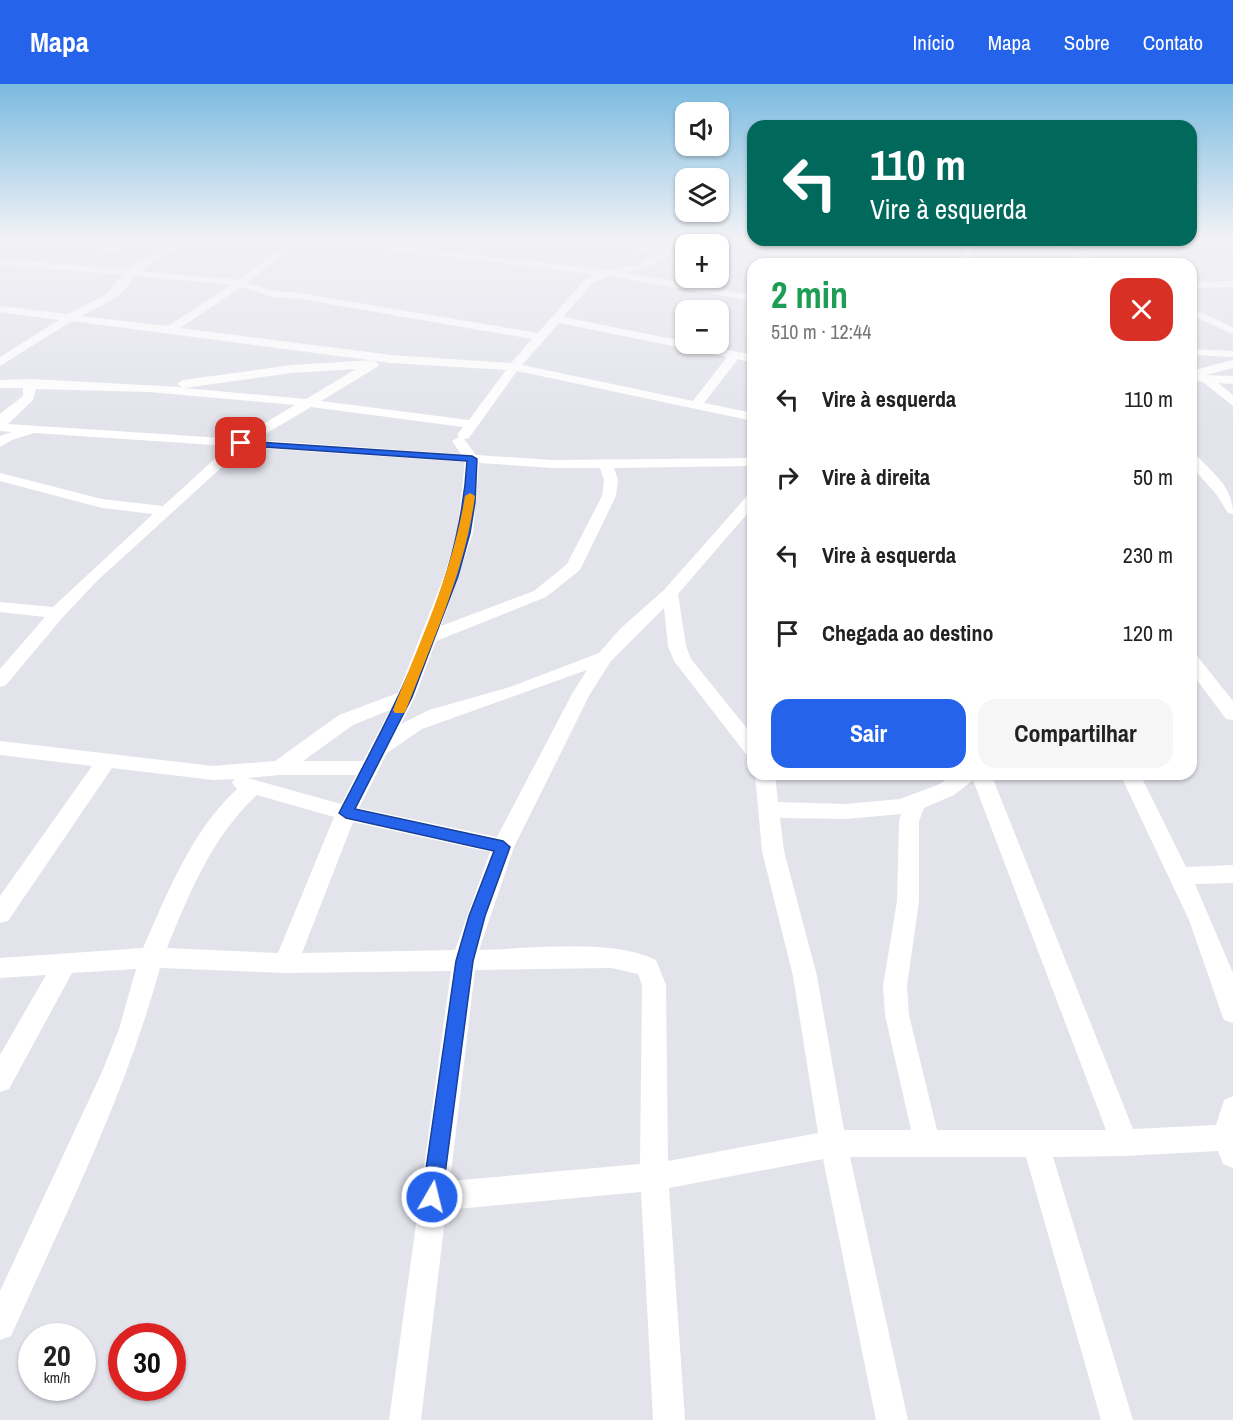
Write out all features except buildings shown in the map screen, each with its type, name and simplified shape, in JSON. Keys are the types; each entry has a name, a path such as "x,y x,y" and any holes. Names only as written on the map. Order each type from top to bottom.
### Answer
{"street":[{"path":"0,362 69,318 99,302"},
{"path":"170,330 208,302"},
{"path":"337,302 541,337"},
{"path":"433,457 459,441 514,368 571,302"},
{"path":"0,309 392,359 459,362 514,368 747,416"},
{"path":"1197,316 1233,331"},
{"path":"557,319 747,358"},
{"path":"1197,352 1233,354"},
{"path":"459,362 526,355"},
{"path":"697,404 735,355"},
{"path":"149,388 292,369 374,364 392,359"},
{"path":"0,681 57,613 241,443 374,364"},
{"path":"1197,374 1233,364"},
{"path":"1197,377 1233,380"},
{"path":"1208,380 1233,402"},
{"path":"3,382 149,388 311,403 471,424"},
{"path":"30,382 29,397 4,417 1,432 39,429 433,457 606,465 747,462"},
{"path":"286,963 346,813 406,697 452,576 465,533 470,502 472,459 459,441"},
{"path":"427,638 540,594 574,567 609,496 611,480 606,465"},
{"path":"1197,465 1222,492 1233,510"},
{"path":"0,477 96,504 129,510 167,510"},
{"path":"405,1420 464,961 477,916 503,847 581,694 605,657 627,632 670,593 747,505"},
{"path":"670,593 677,646 683,661 747,741"},
{"path":"0,607 57,613"},
{"path":"379,750 415,724 436,715 516,691 605,657"},
{"path":"1197,671 1233,714"},
{"path":"280,768 346,720 406,697"},
{"path":"0,748 213,773 280,768 369,768"},
{"path":"0,914 106,761"},
{"path":"213,773 346,813 503,847"},
{"path":"765,780 767,810 779,879 805,976 833,1144 892,1420"},
{"path":"767,810 915,806 938,796 959,780"},
{"path":"983,780 1125,1143"},
{"path":"1133,780 1194,903 1225,980 1233,1012"},
{"path":"0,1325 114,1075 131,1029 151,958 197,858 229,808 253,786"},
{"path":"915,806 909,821 908,901 895,986 897,1015 927,1143"},
{"path":"1180,876 1233,873"},
{"path":"0,968 64,966 151,958 286,963 611,958 633,960 648,967 654,985 654,1177 669,1420"},
{"path":"0,1080 64,966"},
{"path":"432,1197 654,1177 833,1144 1230,1143 1233,1109"},
{"path":"1036,1145 1117,1420"}],"slow traffic":[{"path":"400,710 452,576 465,533 470,496"}],"route":[{"path":"241,443 472,459 470,502 465,533 452,576 406,697 346,813 503,847 477,916 464,961 432,1197"}]}
